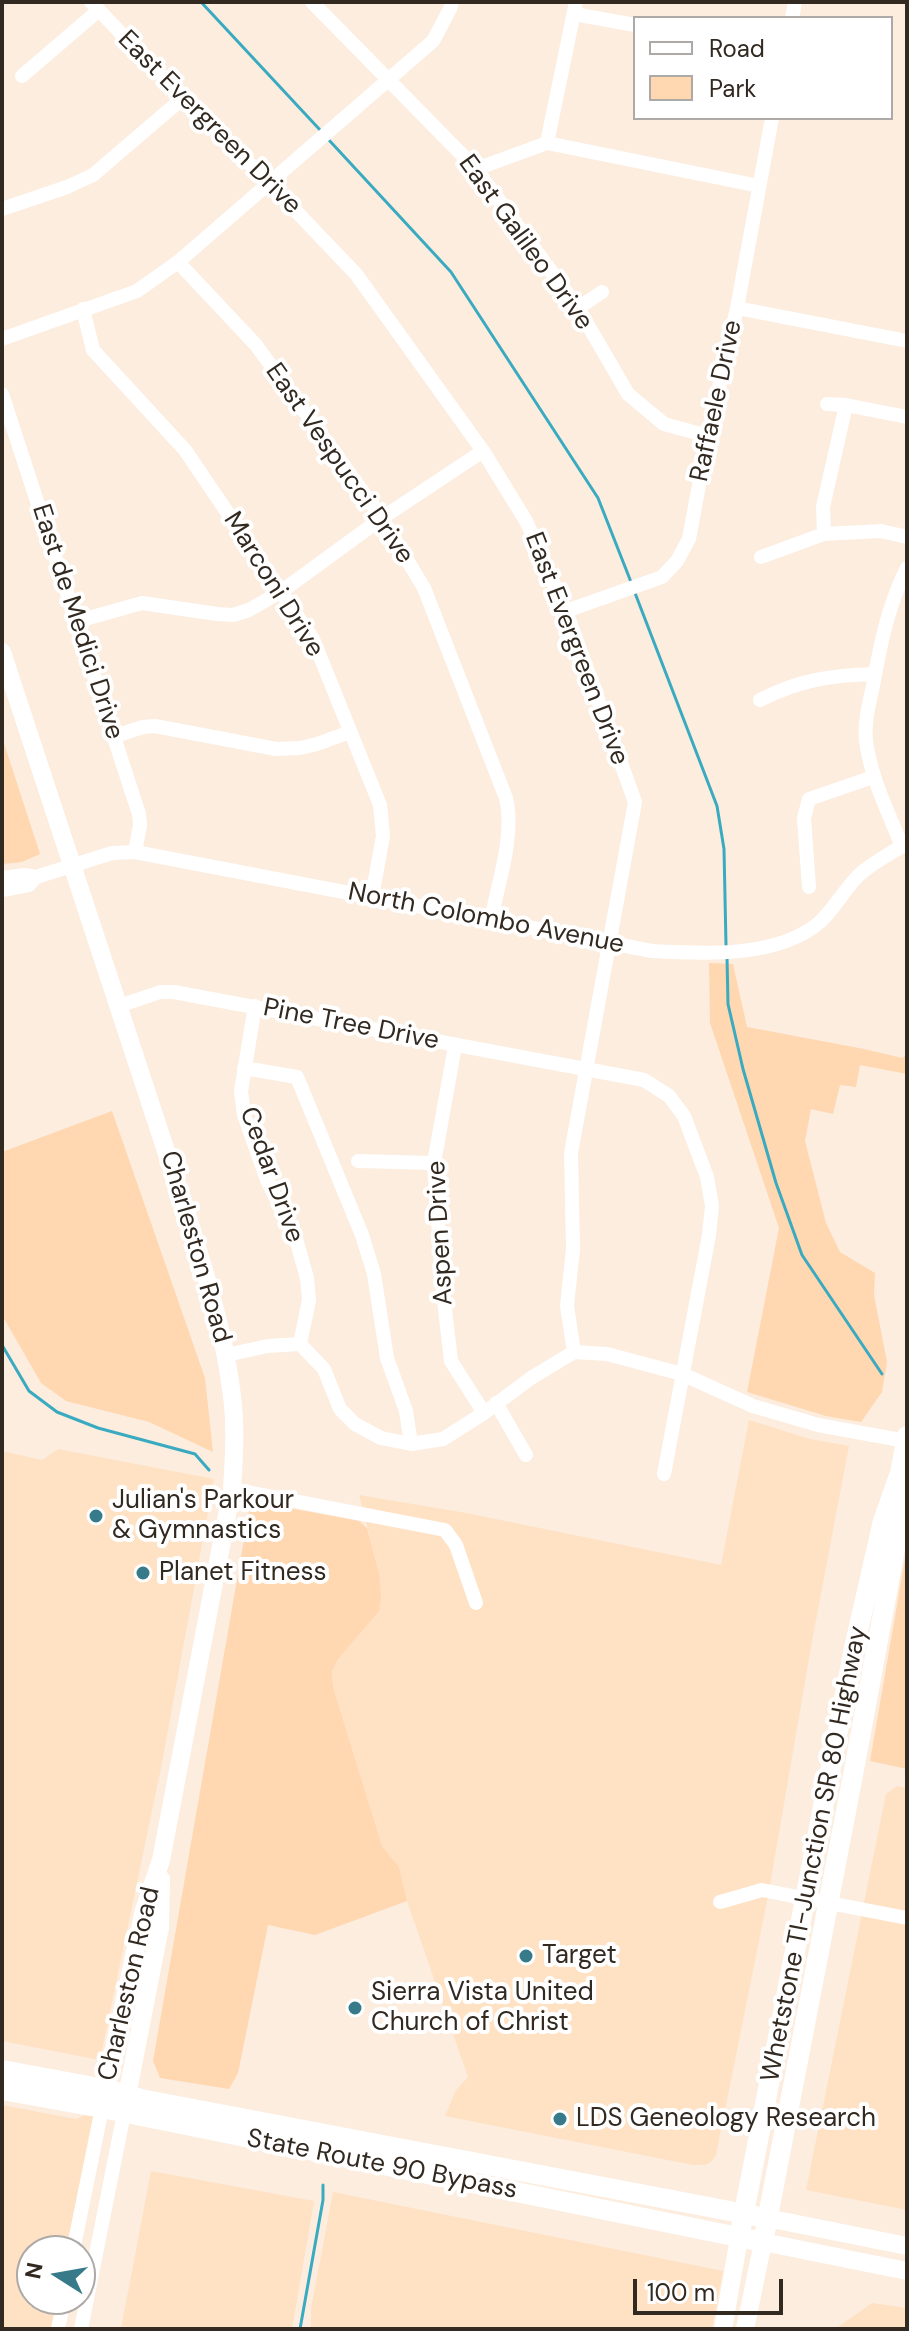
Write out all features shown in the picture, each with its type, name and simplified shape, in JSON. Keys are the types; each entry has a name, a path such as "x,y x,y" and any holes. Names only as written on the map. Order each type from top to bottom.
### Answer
{"highway":[{"name":"Whetstone TI-Junction SR 80 Highway","path":"763,2242 899,1527 900,1473 906,1438"},
{"name":"Whetstone TI-Junction SR 80 Highway","path":"739,2238 854,1648 883,1521 900,1473"},
{"name":"State Route 90 Bypass","path":"2,2070 126,2105 763,2242"},
{"name":"State Route 90 Bypass","path":"2,2090 104,2099"},
{"name":"State Route 90 Bypass","path":"126,2105 767,2218"}],"main road":[{"name":"Charleston Road","path":"2,652 216,1308 233,1398 235,1445 232,1489 161,1860 144,1910 104,2099"},
{"name":"Charleston Road","path":"126,2105 160,1927 161,1860"},
{"path":"767,2218 907,2246"},
{"path":"723,2329 739,2238"},
{"path":"745,2329 763,2242 907,2271"}],"street":[{"name":"East Galileo Drive","path":"312,2 476,169 578,308 628,394 664,424 708,436"},
{"path":"2,339 137,291 178,262 433,41 452,2"},
{"path":"22,76 95,6"},
{"name":"East Evergreen Drive","path":"95,6 356,274 483,451 526,521 566,611 635,802 571,1153 573,1249 567,1306 574,1352"},
{"path":"547,143 575,8 633,24"},
{"path":"2,209 93,175 183,98"},
{"name":"Raffaele Drive","path":"566,611 662,577 677,561 689,539 737,308 772,120"},
{"path":"476,169 547,143 759,186"},
{"name":"East Vespucci Drive","path":"178,262 256,345 382,518 424,588 509,812 491,920"},
{"path":"578,308 602,292"},
{"path":"737,308 907,341"},
{"name":"Marconi Drive","path":"83,309 93,350 185,450 313,639 380,805 383,836 372,897"},
{"name":"East de Medici Drive","path":"2,394 139,814 135,852"},
{"path":"827,404 907,417"},
{"path":"824,534 823,507 846,405"},
{"path":"78,621 142,603 217,614 233,615 249,610 282,591 382,518 483,451"},
{"path":"761,557 824,534 881,531 907,537"},
{"path":"904,846 873,777 866,738 867,712 875,674 896,590 907,568"},
{"path":"760,700 786,687 811,680 875,674"},
{"path":"115,736 155,726 276,749 300,748 350,732"},
{"path":"809,887 804,818 809,799 873,777"},
{"name":"North Colombo Avenue","path":"2,878 36,877 112,853 135,852 652,951 696,953 773,945 798,937 821,921 861,874 904,846"},
{"name":"North Colombo Avenue","path":"2,890 29,885 36,877"},
{"name":"Pine Tree Drive","path":"119,1006 160,992 174,992 644,1080 669,1096 684,1116 707,1177 712,1206 682,1374"},
{"name":"Cedar Drive","path":"255,1006 241,1091 244,1115 267,1180 296,1239 307,1278 309,1300 300,1344"},
{"name":"Aspen Drive","path":"455,1046 434,1163 451,1361 526,1455"},
{"path":"244,1068 297,1077 366,1248 374,1274 387,1358 406,1411 411,1444"},
{"path":"358,1161 434,1163"},
{"path":"226,1355 268,1346 300,1344 324,1369 340,1409 355,1424 381,1438 411,1444 443,1439 574,1352 607,1354 682,1374 753,1406 818,1425 906,1438"},
{"path":"664,1474 682,1374"},
{"path":"232,1489 445,1530 456,1545 476,1603"},
{"path":"720,1902 762,1890 907,1918"},
{"path":"76,2235 104,2099"},
{"path":"81,2329 126,2105"}],"shaded area":[{"path":"749,1420 810,1439 849,1446 769,1891 716,2155 705,2165 693,2165 445,2116 456,2090 468,2077 407,1901 399,1867 382,1846 333,1687 332,1672 379,1573 359,1495 466,1513 721,1565"},
{"path":"58,1449 214,1479 162,1763 100,2060 2,2041 2,1451 42,1460"},
{"path":"897,1786 907,1788 907,2210 806,2190 886,1794"},
{"path":"2,2105 76,2119 102,2108 76,2235 16,2235 16,2315 61,2315 58,2329 2,2329"},
{"path":"151,2171 314,2201 292,2329 121,2329"},
{"path":"333,2192 723,2271 712,2329 311,2329 311,2309"},
{"path":"872,2303 907,2308 907,2329 835,2329"}],"green space":[{"path":"2,737 40,854 22,862 3,864"},
{"path":"709,963 733,964 747,1027 902,1058 907,1055 907,1074 860,1065 856,1087 840,1085 833,1114 811,1109 805,1141 826,1223 840,1252 875,1273 874,1295 887,1362 882,1392 861,1422 826,1416 747,1392 779,1228 710,1023"},
{"path":"112,1111 205,1378 213,1452 149,1422 66,1401 41,1383 2,1315 2,1152"},
{"path":"262,1503 359,1521 367,1528 379,1573 379,1611 338,1659 332,1672 333,1687 382,1846 399,1867 407,1901 315,1935 268,1925 238,2073 229,2089 160,2078 153,2061 249,1511 261,1507"},
{"path":"907,1547 907,1769 870,1761"}],"waterway":[{"path":"201,2 321,131"},
{"path":"328,139 451,272 598,498 631,582"},
{"path":"635,593 717,806 724,849 726,945"},
{"path":"727,957 728,1004 743,1069 776,1183 802,1255 882,1374"},
{"path":"2,1345 29,1391 57,1412 98,1428 195,1454 209,1470"},
{"path":"300,2329 323,2185"}],"place":[{"name":"Julian's Parkour & Gymnastics","path":"96,1516"},
{"name":"Planet Fitness","path":"143,1573"},
{"name":"Target","path":"526,1956"},
{"name":"Sierra Vista United Church of Christ","path":"355,2008"},
{"name":"LDS Geneology Research","path":"560,2119"}]}
